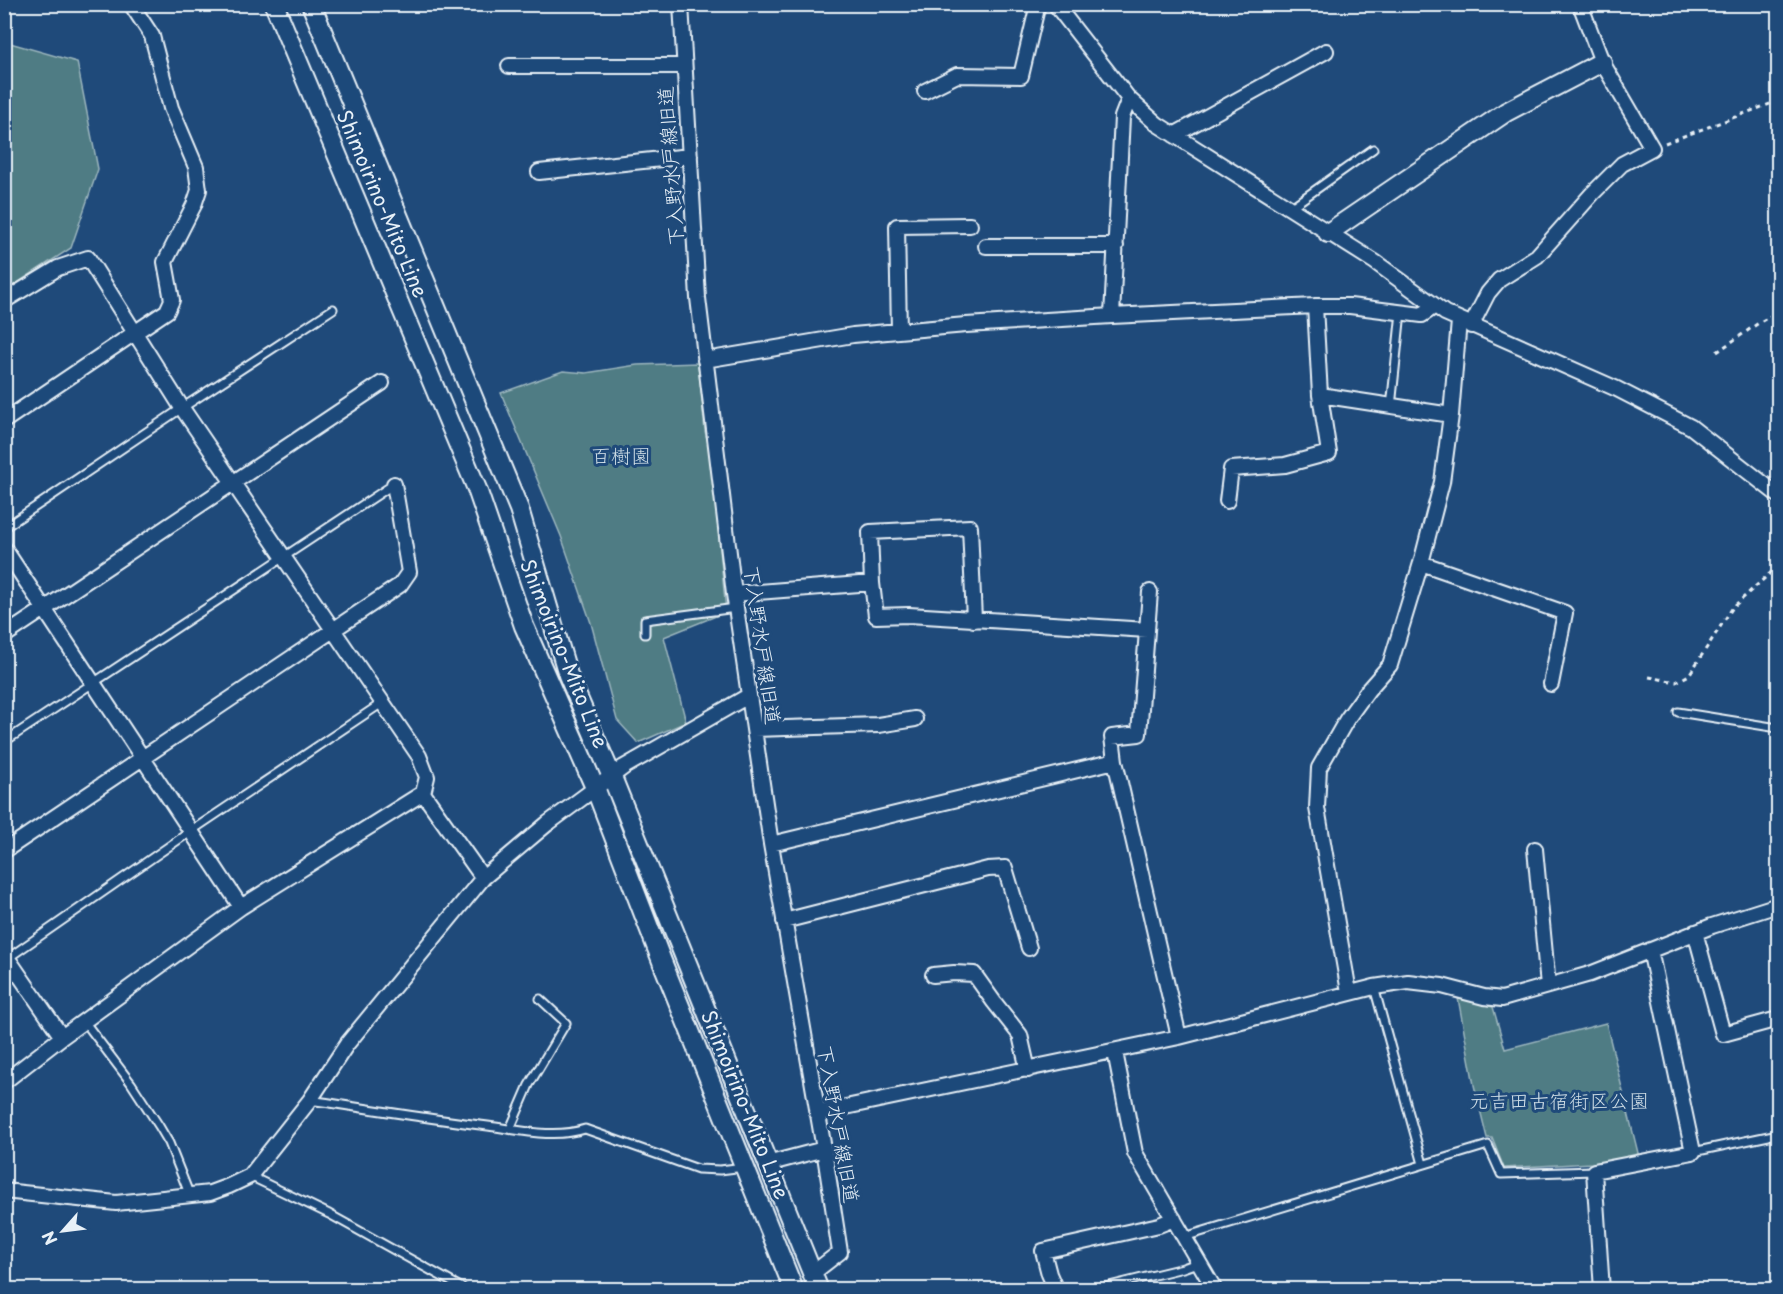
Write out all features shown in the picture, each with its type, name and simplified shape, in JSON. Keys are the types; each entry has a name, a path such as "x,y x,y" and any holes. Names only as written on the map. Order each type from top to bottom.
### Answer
{"main road":[{"name":"Shimoirino-Mito Line","path":"274,4 477,489 524,626 596,790 794,1290"},
{"name":"Shimoirino-Mito Line","path":"311,4 519,509 568,675 612,777 816,1281"},
{"path":"1328,232 1506,112 1602,62"}],"street":[{"path":"4,422 167,311 171,300 165,262 194,205 199,190 196,166 171,108 152,36 131,4"},
{"name":"下入野水戸線旧道","path":"681,4 698,298 735,601 771,844 840,1252 816,1281"},
{"path":"925,91 957,75 1022,76 1038,4"},
{"path":"1055,4 1129,99 1157,124 1376,262 1436,306 1465,323 1617,389 1691,427 1779,495"},
{"path":"1349,992 1317,808 1319,768 1347,719 1390,665 1421,563 1442,482 1465,323 1498,280 1537,256 1592,194 1622,165 1652,148 1602,62 1580,4"},
{"path":"1174,135 1326,51"},
{"path":"509,66 684,66"},
{"path":"1112,316 1122,117 1129,99"},
{"path":"539,172 690,156"},
{"path":"899,331 897,226 970,225"},
{"path":"986,246 1116,246"},
{"path":"4,301 58,268 88,258 182,408 419,756 427,777 423,793 241,907 4,1082"},
{"path":"705,360 853,335 899,331 1112,316 1315,306 1350,306 1422,315 1436,306"},
{"path":"1227,501 1231,469 1285,465 1329,453 1320,395 1315,306"},
{"path":"4,636 382,383"},
{"path":"1320,395 1451,415"},
{"path":"4,851 400,585 409,572 394,483"},
{"path":"974,620 970,527 870,532 876,616 909,615 974,620 1148,630"},
{"path":"4,549 241,907"},
{"path":"1421,563 1565,613 1551,684"},
{"path":"735,601 872,583"},
{"path":"1150,592 1139,734 1112,737 1115,761 1179,1037"},
{"path":"4,1191 116,1203 210,1193 250,1176 310,1100 347,1044 483,878 547,824 596,790 624,767 748,696"},
{"path":"754,729 878,725 915,719"},
{"path":"771,844 1115,761"},
{"path":"423,793 483,878"},
{"path":"1535,849 1548,986"},
{"path":"784,921 988,869 1005,868 1029,948"},
{"path":"817,1113 1115,1052 1266,1016 1374,987 1408,982 1442,986 1484,997 1502,999 1590,974 1695,932 1779,905"},
{"path":"1695,932 1723,1034 1779,1018"},
{"path":"1602,1290 1594,1171 1694,1152 1650,950"},
{"path":"6,955 62,1037"},
{"path":"933,975 974,974 1020,1035 1028,1070"},
{"path":"1115,1052 1136,1153 1215,1290"},
{"path":"767,1164 824,1149"},
{"path":"1056,1290 1043,1251 1159,1225 1174,1219"}],"lane":[{"path":"1290,208 1373,149"},
{"path":"4,528 333,309"},
{"path":"1391,407 1401,312"},
{"path":"4,742 394,483"},
{"path":"645,634 645,620 735,601"},
{"path":"6,955 382,703"},
{"path":"1678,712 1779,728"},
{"path":"1374,987 1423,1164"},
{"path":"510,1129 529,1085 566,1023 540,999"},
{"path":"84,1021 131,1083 169,1143 190,1196"},
{"path":"310,1100 546,1134 573,1133 585,1129 698,1169 720,1170 746,1167"},
{"path":"1694,1152 1779,1134"},
{"path":"1184,1237 1488,1145 1501,1174 1594,1171"},
{"path":"250,1176 329,1214 466,1290"},
{"path":"1093,1290 1200,1262"}],"path":[{"path":"1652,148 1779,101"},
{"path":"1717,352 1760,322 1779,312"},
{"path":"1649,677 1676,682 1689,675 1733,607 1779,566"}],"green space":[{"path":"10,43 77,62 98,169 71,248 5,291 4,51"},
{"name":"百樹園","path":"698,363 705,431 711,455 726,612 664,637 686,722 638,743 617,720 591,623 561,536 501,393 563,371 586,373 637,365"},
{"name":"元吉田古宿街区公園","path":"1458,998 1493,1007 1505,1049 1606,1023 1639,1157 1592,1163 1504,1168 1492,1138 1487,1138 1474,1085"}]}
